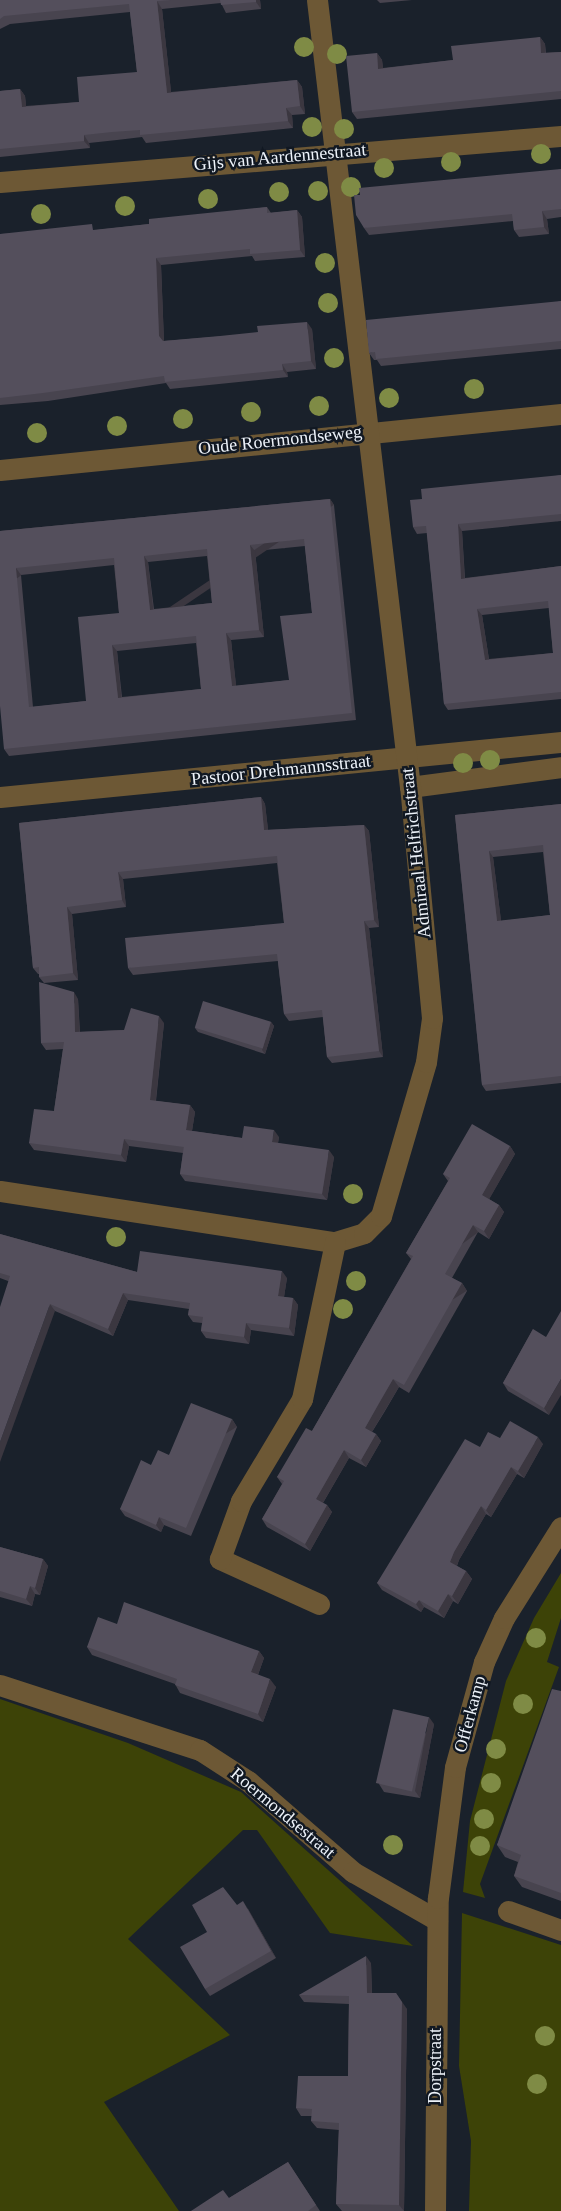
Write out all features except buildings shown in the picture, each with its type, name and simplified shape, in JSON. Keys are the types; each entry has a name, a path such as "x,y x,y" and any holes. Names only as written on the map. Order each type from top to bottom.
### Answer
{"street":[{"name":"Admiraal Helfrichstraat","path":"0,1191 335,1242 364,1233 381,1216 426,1062 432,1018 410,787 365,430 317,0"},
{"name":"Gijs van Aardennestraat","path":"0,182 333,151 561,136"},
{"name":"Oude Roermondseweg","path":"0,470 365,430 561,414"},
{"name":"Pastoor Drehmannsstraat","path":"0,797 561,742"},
{"path":"410,787 561,767"},
{"path":"319,1604 220,1559 240,1501 302,1399 335,1242"},
{"name":"Offerkamp","path":"437,1920 456,1767 484,1662 510,1606 561,1527"},
{"name":"Roermondsestraat","path":"0,1685 200,1750 248,1781 353,1872 437,1920"},
{"path":"508,1911 561,1930"},
{"name":"Dorpstraat","path":"435,2211 437,1920"}],"green space":[{"path":"561,1573 561,1618 547,1662 559,1667 480,1884 485,1898 463,1892 470,1821 506,1681 534,1618"},
{"path":"0,1699 128,1743 241,1792 413,1946 330,1933 257,1830 243,1830 128,1939 230,2035 104,2102 179,2211 0,2211"},
{"path":"462,1913 561,1945 561,2211 469,2211 471,2141 459,2066"}]}
